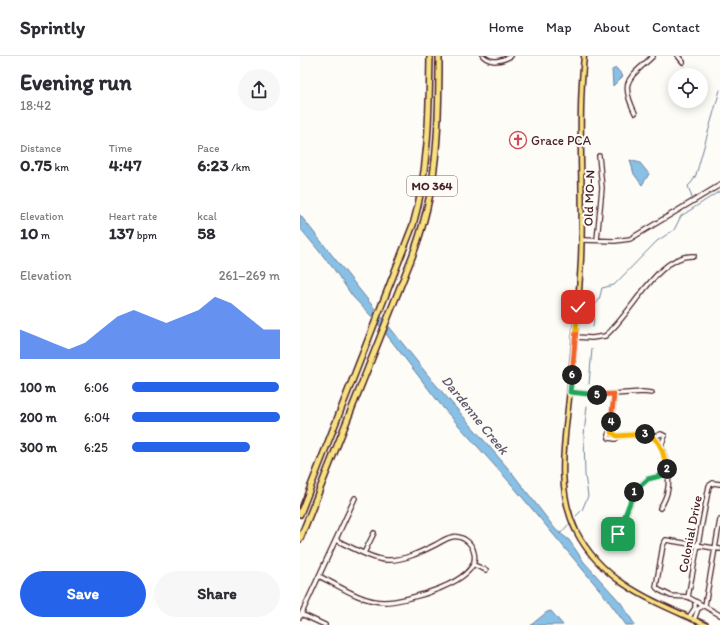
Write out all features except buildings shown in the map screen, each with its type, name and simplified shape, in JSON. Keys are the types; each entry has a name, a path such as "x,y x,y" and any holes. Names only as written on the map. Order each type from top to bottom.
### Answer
{"highway":[{"name":"MO 364","path":"300,514 408,240 421,193 428,144 430,56"},
{"name":"MO 364","path":"300,539 418,242 432,189 438,140 439,56"}],"main road":[{"path":"584,56 580,109 583,198 582,240 575,337 562,461 565,497 577,532 599,564 618,582 706,625"}],"street":[{"path":"483,56 492,61 504,60 511,56"},
{"path":"635,113 626,90 627,84 630,78 653,56"},
{"path":"678,56 683,62"},
{"name":"Old MO-N","path":"597,240 602,188 599,156"},
{"path":"582,240 615,241 630,239 720,185"},
{"path":"575,337 592,338 605,336 668,264 686,255 694,256"},
{"path":"570,392 591,395 652,393"},
{"path":"614,394 611,429 614,434 619,436 642,434 653,437 661,446 668,474 668,489 660,508"},
{"path":"653,437 661,434 665,436 661,446"},
{"path":"618,534 636,490 648,479 668,474"},
{"name":"Colonial Drive","path":"688,597 709,486 713,483 720,484"},
{"path":"325,625 301,615 355,498"},
{"name":"Colonial Drive","path":"694,620 698,609 705,605 720,520"},
{"path":"364,553 374,533"},
{"path":"319,576 370,600 389,602 414,598 448,584 467,574 474,565 475,554 470,544 460,538 447,536 434,546 398,559 383,560 336,540"},
{"path":"720,549 680,541 664,541 656,587 671,596 688,597 702,607 720,615"},
{"path":"474,565 486,570"},
{"path":"689,617 695,608 695,603"}],"water":[{"path":"616,68 623,76 613,86 612,70"},
{"path":"630,160 640,163 649,174 642,185 634,174"},
{"path":"300,215 431,379 513,474 556,530 569,540 584,562 621,603 635,625 626,625 604,595 512,485 444,409 376,321 353,297 333,268 300,228"},
{"path":"551,611 563,625 531,625 547,612"}],"waterway":[{"path":"692,198 688,186 696,175 720,90"},
{"path":"593,327 595,305 599,300 602,288 614,285 657,241 674,230 681,216 720,191"},
{"path":"589,384 592,349"},
{"path":"576,516 582,510 588,496 585,475 584,435 587,406"},
{"path":"560,534 568,525"}],"place":[{"name":"Grace PCA","path":"518,140"}],"route":[{"path":"578,307 570,392 591,395 614,394 611,432 617,436 642,434 651,436 657,440 661,446 668,474 648,479 636,490 633,494 618,534"}],"water label":[{"name":"Dardenne Creek","path":"475,415"}]}
